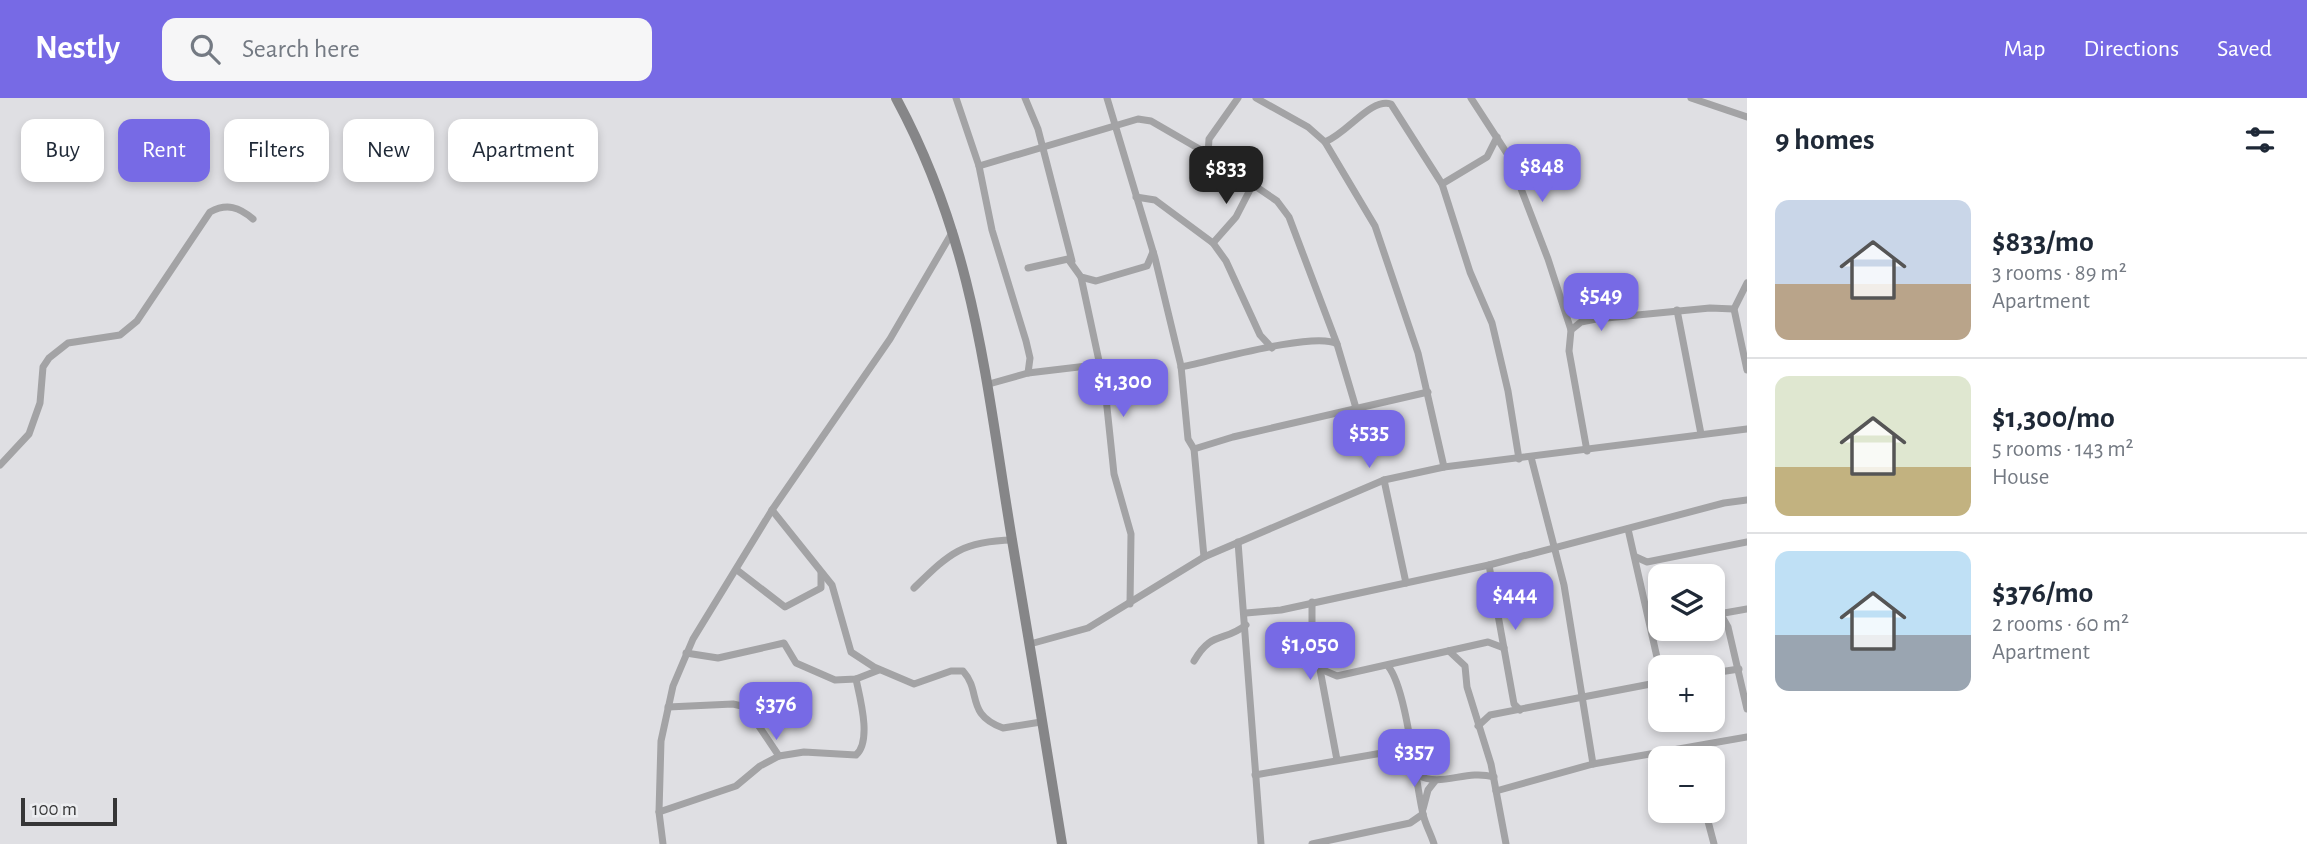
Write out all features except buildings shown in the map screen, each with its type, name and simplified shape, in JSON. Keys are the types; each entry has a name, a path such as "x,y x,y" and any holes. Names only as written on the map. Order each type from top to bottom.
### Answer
{"main road":[{"path":"896,98 925,156 953,231 974,305 1062,844"}],"street":[{"path":"956,98 979,166 992,230 1026,341 1030,358 1028,373"},
{"path":"1107,98 1153,252 1181,367 1186,428 1194,449 1203,557"},
{"path":"1208,154 1209,139 1237,98"},
{"path":"1256,98 1308,127 1325,142 1375,226 1418,353 1444,467"},
{"path":"1471,98 1508,155 1548,259 1570,330 1569,351 1587,451"},
{"path":"1691,98 1710,102 1747,117"},
{"path":"1024,99 1038,129 1072,261 1081,277 1104,379 1114,474 1131,534 1130,604"},
{"path":"1325,142 1346,130 1375,100 1385,101 1391,104 1442,184 1470,272 1492,323 1519,459"},
{"path":"979,166 1145,118 1194,145 1277,201 1289,217 1338,344 1356,408"},
{"path":"1442,184 1488,157 1497,137"},
{"path":"1194,145 1209,139"},
{"path":"1213,243 1236,217 1253,184"},
{"path":"1136,197 1154,200 1213,243 1226,261 1260,335 1272,348"},
{"path":"0,465 29,434 40,403 43,367 60,347 120,335 128,330 137,321 210,212 225,206 237,208 253,219"},
{"path":"663,844 659,812 661,741 668,707 686,653 719,593 737,570 772,510 890,339 953,231"},
{"path":"1081,277 1096,281 1139,269 1150,262 1153,252"},
{"path":"1028,268 1064,259 1072,261"},
{"path":"1747,283 1734,309 1745,345 1747,370"},
{"path":"1570,330 1581,321 1677,310 1734,309"},
{"path":"1677,310 1701,434"},
{"path":"1181,367 1323,338 1338,344"},
{"path":"1182,376 1195,364"},
{"path":"989,384 1028,373 1087,366 1104,379"},
{"path":"1194,449 1233,437 1428,392"},
{"path":"1030,644 1087,628 1203,557 1384,480 1444,467 1747,429"},
{"path":"1531,457 1555,548 1593,764"},
{"path":"1384,480 1406,583"},
{"path":"1246,613 1489,565 1724,503 1747,500"},
{"path":"772,510 835,592 851,652 879,670 914,684 951,671 963,671 971,683 975,708 997,726 1003,728 1041,722"},
{"path":"1628,529 1648,619"},
{"path":"914,589 953,552 976,542 1013,540"},
{"path":"1238,542 1247,625 1261,844"},
{"path":"1636,556 1647,562 1747,542"},
{"path":"1489,565 1514,704 1520,710"},
{"path":"737,570 785,607 821,589 821,571"},
{"path":"1312,602 1312,627 1337,760"},
{"path":"1725,613 1747,609"},
{"path":"1725,623 1739,669 1747,709"},
{"path":"1194,661 1209,640 1235,633 1247,625"},
{"path":"1488,642 1500,628"},
{"path":"1324,685 1337,676 1488,642 1504,649"},
{"path":"686,653 718,658 784,643 796,663 835,680 856,679 879,670"},
{"path":"1464,647 1462,661 1493,777 1506,844"},
{"path":"1449,651 1462,661"},
{"path":"1388,666 1394,677 1411,748 1422,813 1434,844"},
{"path":"1725,671 1739,669"},
{"path":"1322,670 1337,676"},
{"path":"659,812 736,786 760,766 779,756 804,752 847,757 860,752 863,727 856,679"},
{"path":"1478,726 1486,717 1648,685"},
{"path":"668,707 733,704 746,707 779,756"},
{"path":"1700,746 1747,737"},
{"path":"1255,775 1411,748"},
{"path":"1496,791 1593,764 1648,755"},
{"path":"1416,775 1435,781 1473,772 1493,777"},
{"path":"1312,844 1410,823 1422,813 1428,790 1435,781"},
{"path":"1708,823 1714,844"},
{"path":"1361,844 1368,833"},
{"path":"1348,837 1355,844"}]}
